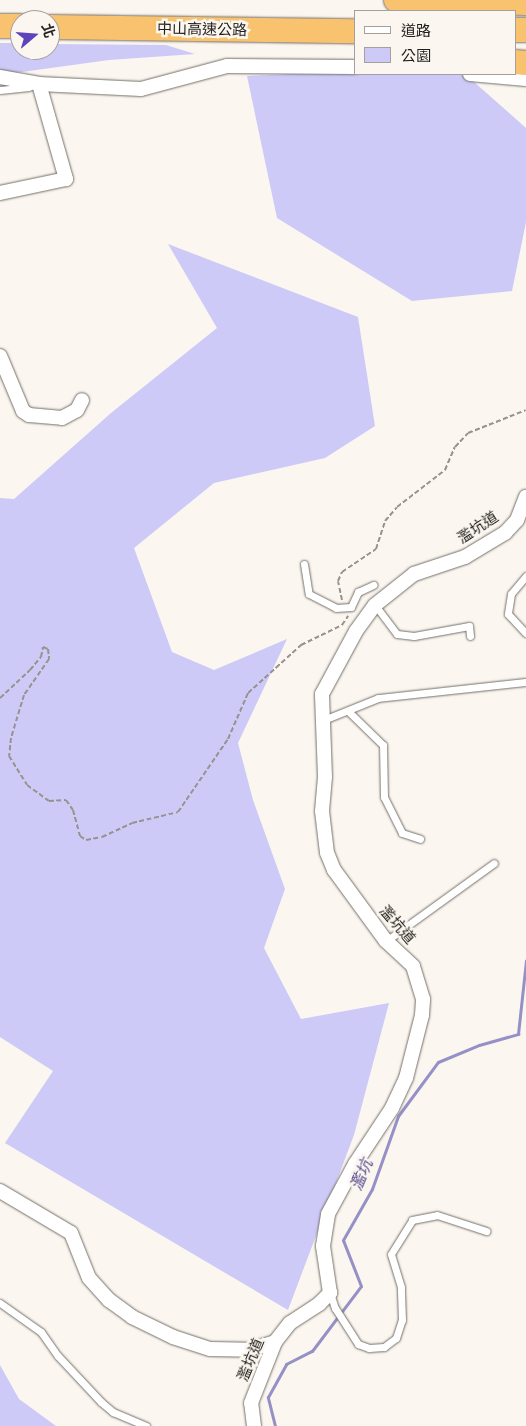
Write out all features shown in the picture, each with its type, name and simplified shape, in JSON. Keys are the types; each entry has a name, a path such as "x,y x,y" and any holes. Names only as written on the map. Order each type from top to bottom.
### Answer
{"highway":[{"path":"396,0 526,3"},
{"name":"中山高速公路","path":"60,27 215,31 354,31"},
{"path":"215,31 354,46"}],"street":[{"path":"0,77 39,84 141,89 227,66 354,67"},
{"path":"481,75 526,79"},
{"path":"0,193 66,179 39,84"},
{"path":"0,356 23,412 29,415 62,418 77,410 82,400"},
{"name":"濫坑道","path":"254,1426 251,1403 275,1342 290,1323 320,1304 330,1292 323,1246 328,1214 355,1164 392,1108 406,1078 422,1015 423,999 413,966 386,941 334,870 327,853 322,811 325,777 321,722 322,694 356,631 375,605 414,574 466,557 505,533 521,520 526,497"},
{"path":"0,1192 71,1233 89,1278 109,1300 132,1317 173,1337 210,1349 249,1350 275,1342"}],"lane":[{"path":"0,90 39,84"},
{"path":"304,564 309,594 336,608 351,607 358,592 373,585"},
{"path":"526,576 512,594 508,614 526,634"},
{"path":"375,605 396,634 414,636 469,626 470,636"},
{"path":"321,722 378,698 526,682"},
{"path":"348,711 383,745 384,797 402,833 420,839"},
{"path":"386,941 494,863"},
{"path":"330,1292 335,1308 358,1344 369,1348 384,1347 396,1338 402,1320 401,1286 391,1254 412,1220 437,1215 486,1231"},
{"path":"0,1303 41,1332 58,1356 101,1402 113,1412 146,1426"}],"path":[{"path":"0,698 30,670 41,656 43,647 48,649 48,659 24,695 11,738 9,756 27,785 49,801 66,800 73,810 80,836 86,840 102,837 132,823 178,812 228,739 248,693 302,645 321,633 342,625 351,607 342,600 339,589 342,572 376,549 385,521 397,507 445,470 455,447 468,433 526,410"}],"green space":[{"path":"0,43 10,43 10,60 60,60 60,44 166,45 195,54 109,60 0,75"},
{"path":"354,71 354,75 466,75 526,128 526,222 512,291 412,301 277,218 247,76"},
{"path":"168,244 358,317 375,426 325,458 214,483 134,548 172,652 214,670 287,639 238,743 253,800 285,889 264,948 301,1019 389,1003 354,1135 288,1310 5,1143 53,1071 0,1037 0,498 14,499 111,413 217,328"},
{"path":"0,1365 19,1399 56,1426 0,1426"}],"waterway":[{"name":"濫坑","path":"275,1426 268,1397 286,1364 312,1351 361,1286 343,1240 372,1189 398,1116 438,1062 479,1045 518,1034 526,960"}]}
